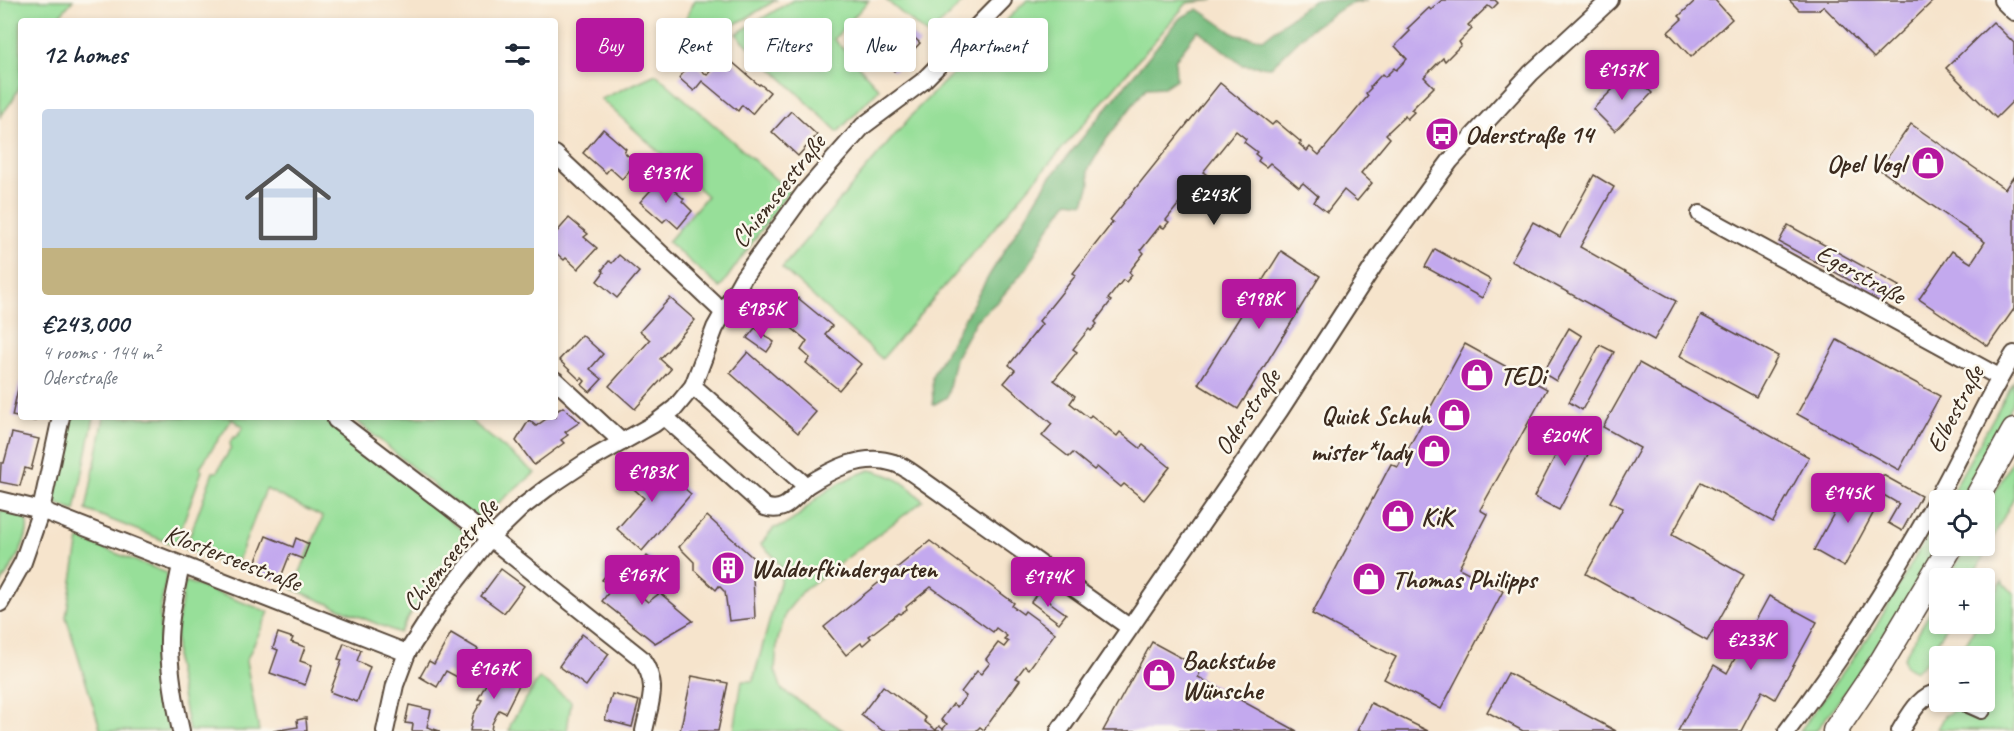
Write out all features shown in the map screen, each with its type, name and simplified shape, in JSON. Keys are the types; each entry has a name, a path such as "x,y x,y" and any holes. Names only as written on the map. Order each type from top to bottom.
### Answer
{"main road":[{"path":"1981,490 2014,431"},
{"path":"1835,731 1881,663 1945,556"}],"street":[{"name":"Chiemseestraße","path":"385,731 395,685 407,653 441,600 490,538 521,508 547,488 585,462 664,417 675,408 693,386 723,312 743,278 805,192 863,126 922,82 1003,0"},
{"name":"Oderstraße","path":"1059,731 1280,410 1380,256 1449,161 1531,73 1610,0"},
{"path":"2002,0 2014,12"},
{"path":"558,157 723,312"},
{"name":"Egerstraße","path":"1700,214 2000,377"},
{"name":"Elbestraße","path":"1787,731 1820,688 1871,613 1935,502 2014,354"},
{"path":"558,383 622,442"},
{"path":"693,386 806,486"},
{"path":"664,417 765,507 774,510 785,506 806,486 842,466 861,461 879,460 894,463 918,477 1129,627"},
{"path":"0,603 23,562 41,510 60,420"},
{"path":"336,420 641,658 650,671 653,682 653,692 644,731"},
{"name":"Klosterseestraße","path":"0,500 41,510 407,653"},
{"path":"181,565 169,646 174,702 181,731"},
{"path":"1900,731 1920,701 1929,695"}],"green space":[{"path":"0,0 73,0 58,18 18,18 18,90 0,117"},
{"path":"695,0 776,0 732,25 732,18 686,18"},
{"path":"793,0 869,0 853,18 844,18 844,28 834,39 844,50 844,72 864,72 879,89 838,132 776,72 832,72 832,18 763,18"},
{"path":"886,0 964,0 946,18 928,18 928,35 916,25 916,18 908,18"},
{"path":"1027,0 1214,0 1187,3 882,359 782,268 917,109 954,72 1048,72 1048,18 1009,18"},
{"path":"1313,0 1368,0 1347,5 1309,30 1271,67 1242,65 1198,30 1175,60 1176,79 1164,87 1146,88 1105,141 1088,170 1090,184 1084,203 1068,201 1046,232 1028,266 998,301 976,320 955,358 947,397 933,405 932,376 990,274 1049,179 1180,18 1198,9 1236,35 1263,39"},
{"path":"744,29 744,42 736,34"},
{"path":"656,74 789,191 720,288 668,242 707,196 601,99"},
{"path":"2014,381 2014,400 1968,490 1953,490"},
{"path":"66,420 93,420 75,511 48,500"},
{"path":"103,420 231,420 200,467 202,471 175,545 86,510"},
{"path":"233,420 326,420 467,534 434,575 399,633 293,589 323,517 266,489 235,568 185,549 213,472 217,472 231,448 230,442 237,437 243,427"},
{"path":"356,420 470,420 535,473 478,522"},
{"path":"2014,457 2014,497 1995,534 1995,492"},
{"path":"870,470 900,481 923,501 804,590 786,612 777,643 775,670 782,690 844,731 734,731 742,681 753,681 783,571 775,558 761,544 774,528 792,521 829,490 849,478"},
{"path":"0,510 23,517 27,523 27,531 15,562 0,585"},
{"path":"1929,533 1929,556 1932,556 1859,674 1816,731 1800,731 1875,628"},
{"path":"79,539 167,573 160,612 160,673 170,731 101,731 66,617"},
{"path":"1961,556 1984,556 1978,568 1955,568"},
{"path":"185,581 269,612 246,661 259,731 189,731 176,663 176,633"},
{"path":"2002,581 2014,594 2014,731 1937,729 1944,716 1951,712 1995,712 1995,646 1964,646 1971,634 1995,634 1995,593"},
{"path":"1929,614 1929,634 1942,634 1935,646 1929,646 1929,656 1915,671 1905,665 1904,658"},
{"path":"539,678 571,701 567,731 509,731 511,723"}],"building":[{"path":"1442,0 1495,0 1498,3 1492,9 1488,6 1468,25 1472,29 1459,42 1461,45 1445,61 1443,58 1424,77 1434,87 1411,110 1414,112 1407,119 1405,116 1386,134 1390,138 1361,173 1372,183 1357,201 1344,190 1327,212 1314,202 1318,196 1303,183 1299,187 1270,163 1266,167 1258,161 1260,158 1255,154 1257,152 1244,142 1246,139 1236,131 1203,172 1207,175 1201,183 1198,180 1166,220 1169,222 1164,228 1160,226 1141,250 1144,253 1129,272 1132,275 1126,282 1123,280 1108,299 1111,301 1095,322 1097,324 1091,331 1089,329 1073,349 1077,352 1054,380 1075,396 1070,403 1089,418 1091,415 1117,436 1120,432 1140,448 1143,445 1170,467 1144,500 1124,484 1121,487 1097,467 1094,470 1073,453 1069,457 1042,436 1052,424 1004,383 1015,370 1009,365 1042,324 1039,321 1076,275 1073,273 1113,222 1110,220 1220,83 1272,125 1276,121 1301,142 1299,144 1307,151 1310,147 1319,155 1368,96 1366,93 1370,87 1382,74 1385,77 1407,59 1395,46 1410,31 1407,29 1429,8 1431,10"},
{"path":"1696,0 1715,0 1732,19 1691,57 1668,32 1682,19 1679,16"},
{"path":"1789,0 1934,0 1874,58 1823,6 1819,10 1799,10"},
{"path":"1993,22 2014,43 2014,100 1996,118 1946,68"},
{"path":"732,62 770,92 752,114 742,105 738,111 702,81 694,91 679,78 684,72 704,72 707,75 710,72 732,72"},
{"path":"1630,72 1652,93 1615,131 1593,109"},
{"path":"791,111 817,135 798,156 772,132"},
{"path":"1911,124 2005,189 2014,176 2014,309 1988,346 1919,299 1952,251 1971,263 1985,242 1879,169"},
{"path":"603,129 626,149 624,152 636,163 622,179 610,168 606,173 583,153"},
{"path":"1594,175 1614,187 1580,247 1676,301 1654,340 1511,261 1533,222 1560,237"},
{"path":"661,179 684,199 682,201 692,211 678,228 667,218 663,222 640,202"},
{"path":"569,218 588,234 584,237 597,248 578,269 566,258 564,260 558,255 558,231"},
{"path":"1788,225 1899,286 1890,302 1779,242"},
{"path":"1435,249 1491,280 1482,298 1425,267"},
{"path":"1281,251 1320,276 1238,409 1198,384"},
{"path":"619,255 639,272 617,298 597,281 609,261 612,263"},
{"path":"670,298 695,320 660,359 671,369 635,409 609,386 650,340 640,331"},
{"path":"798,298 832,326 825,334 861,364 839,390 806,363 810,358 801,350 807,341 781,319"},
{"path":"1701,315 1778,356 1756,397 1680,356"},
{"path":"755,328 774,342 767,352 747,338"},
{"path":"1569,328 1582,336 1556,381 1543,373"},
{"path":"582,335 603,354 590,369 602,379 590,392 582,385 585,381 582,378 580,380 559,360"},
{"path":"1837,340 1940,396 1899,470 1797,414"},
{"path":"1465,344 1547,389 1480,510 1487,514 1459,568 1503,591 1441,709 1384,679 1396,657 1312,614 1391,464 1398,467"},
{"path":"1600,345 1614,352 1582,410 1569,402"},
{"path":"748,352 816,412 798,433 730,373"},
{"path":"1639,363 1809,457 1773,522 1701,482 1672,535 1744,575 1707,641 1586,574 1623,508 1610,502 1640,448 1603,427"},
{"path":"18,389 18,417 12,416"},
{"path":"563,407 580,422 565,432 568,435 561,440 564,443 534,465 516,441 529,420 536,426 545,420 558,420 558,410"},
{"path":"1572,424 1597,437 1559,510 1534,497"},
{"path":"12,433 39,439 31,470 25,468 20,486 0,482 1,463 4,463"},
{"path":"648,457 691,494 642,551 617,529 644,498 626,482"},
{"path":"1883,475 1921,496 1902,531 1888,523 1899,504 1875,490"},
{"path":"1851,482 1881,499 1844,567 1814,550"},
{"name":"Waldorfkindergarten","path":"707,516 762,566 753,577 755,618 729,621 725,592 719,586 716,590 694,570 694,562 679,547"},
{"path":"266,536 293,547 296,538 309,544 303,559 290,554 279,582 252,571"},
{"path":"930,541 1014,603 1012,606 1023,614 1025,611 1055,633 1029,669 1025,666 1016,678 1020,680 984,730 980,727 976,731 883,731 861,715 883,686 926,718 924,721 936,730 939,726 943,729 947,724 941,720 953,704 957,707 966,696 961,692 977,671 981,674 990,663 986,659 998,643 1004,647 1008,642 1004,639 1007,636 996,628 993,632 931,587 906,607 907,609 869,636 871,638 863,645 861,643 846,655 824,627"},
{"path":"647,556 654,561 644,575 637,570"},
{"path":"617,562 649,588 642,597 648,602 660,593 693,621 655,643 602,601 612,588 602,580"},
{"path":"501,569 524,586 504,613 481,596"},
{"path":"1037,593 1066,614 1059,623 1031,602"},
{"path":"1769,596 1817,622 1775,699 1762,691 1741,731 1678,731 1714,665 1727,673"},
{"path":"278,633 293,638 291,642 305,647 300,661 312,665 305,685 270,673 278,650 273,648"},
{"path":"451,633 478,649 461,679 446,671 437,687 420,677 429,661 434,664"},
{"path":"582,634 609,654 586,686 559,666"},
{"path":"1152,642 1202,669 1198,677 1297,731 1103,731"},
{"path":"344,643 361,650 357,661 370,667 357,702 330,692 342,660 338,659"},
{"path":"495,667 521,681 505,713 499,710 491,731 470,731 473,716 482,700 478,699"},
{"path":"1508,673 1616,731 1523,731 1487,712"},
{"path":"692,676 728,683 718,731 680,731"},
{"path":"612,694 639,701 632,727 605,720"},
{"path":"1371,703 1428,731 1357,731"},
{"path":"409,705 431,710 427,727 440,731 412,731 413,724 405,723"},
{"path":"306,718 307,731 273,731 298,727 297,720"}],"place":[{"name":"Oderstraße 14","path":"1442,134"},
{"name":"Opel Vogl","path":"1928,163"},
{"name":"TEDi","path":"1477,375"},
{"name":"Quick Schuh","path":"1454,415"},
{"name":"mister*lady","path":"1434,451"},
{"name":"KiK","path":"1398,516"},
{"name":"Waldorfkindergarten","path":"728,568"},
{"name":"Thomas Philipps","path":"1369,579"},
{"name":"Backstube Wünsche","path":"1159,675"}]}
